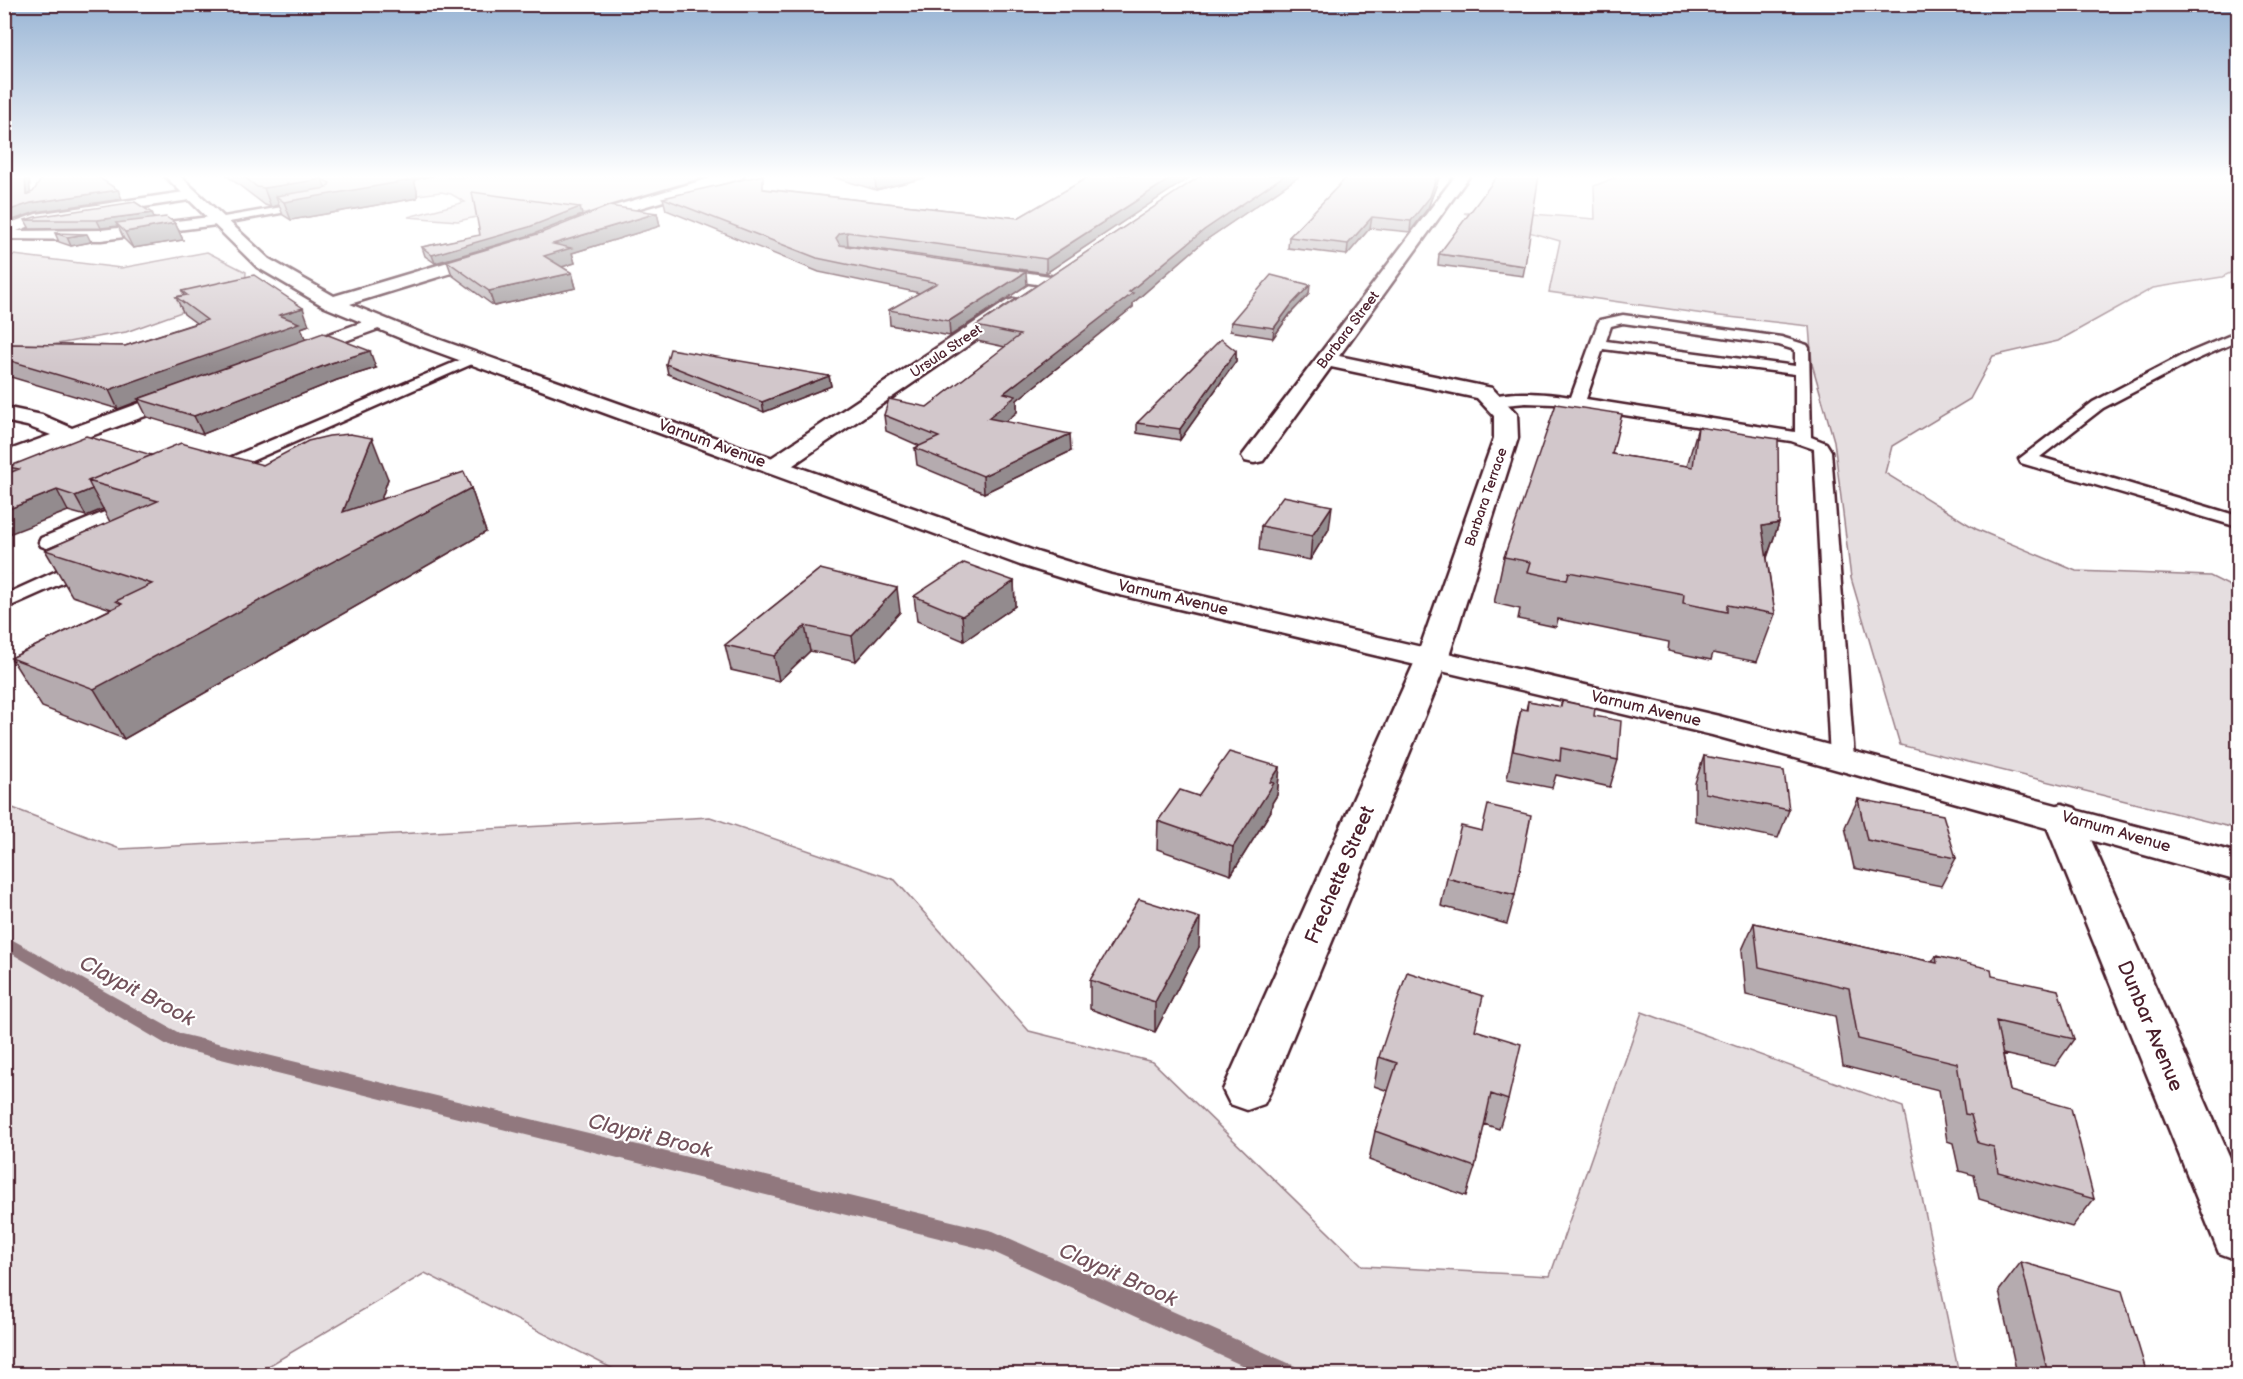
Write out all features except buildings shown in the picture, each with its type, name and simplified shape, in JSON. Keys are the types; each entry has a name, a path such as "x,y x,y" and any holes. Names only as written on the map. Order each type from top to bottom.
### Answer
{"street":[{"name":"Varnum Avenue","path":"238,239 263,263 332,303 377,323 1030,559 1102,582 1719,726 2062,817 2238,867"},
{"name":"Barbara Street","path":"1254,456 1415,239"},
{"path":"332,303 504,252"},
{"name":"Ursula Street","path":"774,467 1069,268"},
{"path":"967,269 1050,281"},
{"path":"271,362 377,323"},
{"path":"1325,360 1484,393 1493,401"},
{"path":"4,461 205,387"},
{"name":"Barbara Terrace","path":"1432,659 1506,438 1506,414 1493,401"},
{"path":"4,414 34,420 72,436"},
{"name":"Frechette Street","path":"1247,1090 1432,659"},
{"name":"Dunbar Avenue","path":"2062,817 2238,1235"}],"lane":[{"path":"1577,403 1605,323 1612,320 1792,343 1802,348 1803,439"},
{"path":"2238,336 2186,359 2098,405 2027,459 2238,522"},
{"path":"1598,344 1802,371"},
{"path":"198,478 474,358"},
{"path":"1493,401 1540,398 1577,403 1803,439 1820,446 1842,758"},
{"path":"4,603 98,560 48,542 145,501"}],"shaded area":[{"path":"1554,239 2238,239 2238,269 2222,277 2153,288 2058,341 1993,356 1970,399 1892,446 1885,473 1976,529 2076,571 2210,576 2238,590 2238,829 1900,745 1851,578 1834,441 1812,364 1809,326 1711,315 1549,292 1560,241"},
{"path":"207,252 246,272 245,289 126,332 5,353 5,256 14,255 121,268"},
{"path":"5,805 120,849 710,817 895,880 1029,1031 1153,1062 1363,1266 1550,1276 1642,1012 1903,1107 1959,1374 623,1374 425,1273 255,1374 5,1374"}],"waterway":[{"name":"Claypit Brook","path":"4,941 176,1041 993,1241 1287,1374"}]}
